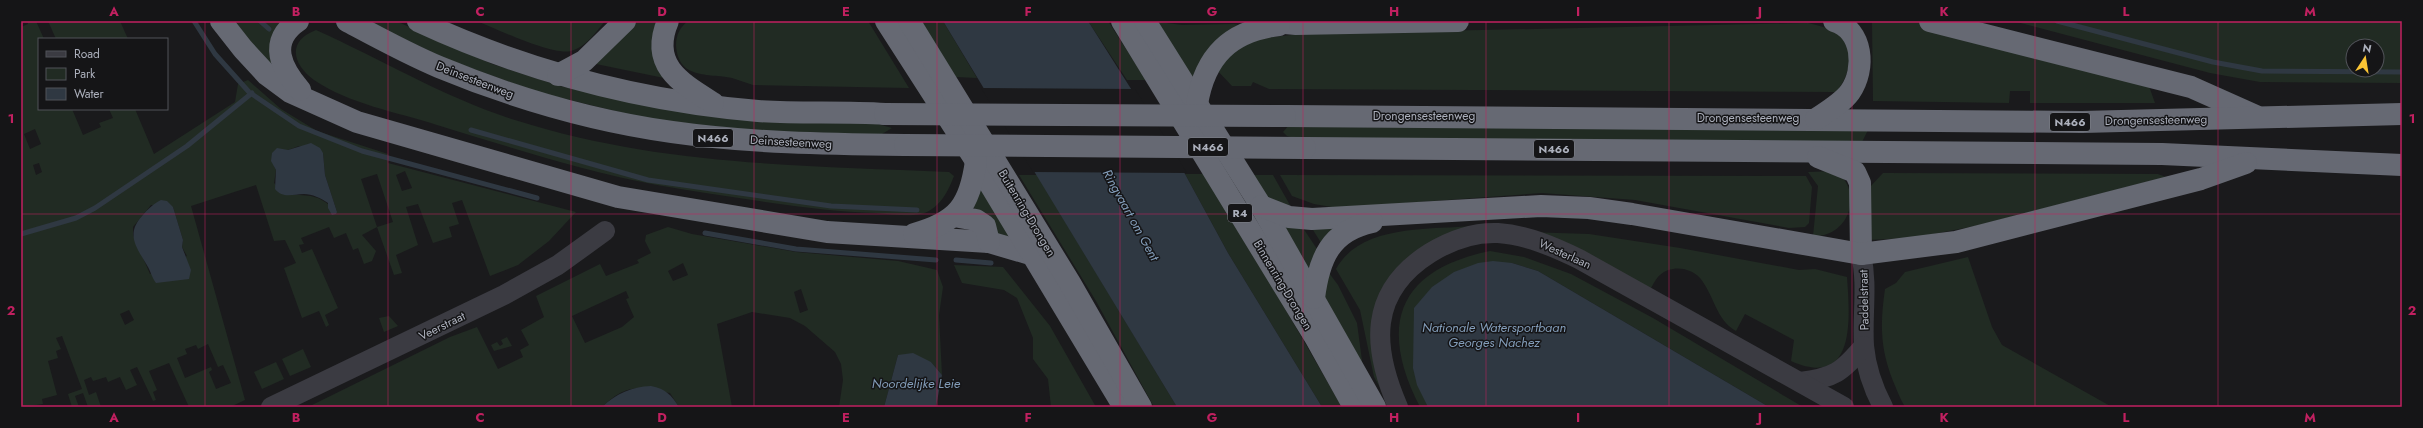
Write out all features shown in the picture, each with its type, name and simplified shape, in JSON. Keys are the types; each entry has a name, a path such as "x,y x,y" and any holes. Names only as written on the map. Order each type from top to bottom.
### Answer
{"highway":[{"path":"221,21 243,49 267,75 290,92 357,122 618,197 827,232 990,242 1015,248 1030,254"},
{"path":"298,21 292,25 284,37 280,50 281,63 286,74 308,99"},
{"name":"Deinsesteenweg","path":"347,21 439,67 526,99 626,124 716,138 796,143 905,145 1802,151"},
{"name":"N466","path":"418,21 462,42 558,75 623,91 720,107"},
{"path":"558,75 584,61 625,21"},
{"path":"668,21 661,44 664,58 672,72 684,84 720,107"},
{"path":"886,21 976,161 1030,254 1124,407"},
{"name":"Buitenring-Drongen","path":"909,21 1070,283 1141,407"},
{"name":"Binnenring-Drongen","path":"1122,21 1315,337 1354,407"},
{"path":"1145,21 1261,206 1375,407"},
{"path":"1260,21 1296,24"},
{"path":"1197,104 1203,75 1219,52 1236,39 1260,28 1296,24 1458,21"},
{"path":"1816,119 1834,107 1850,91 1859,65 1858,43 1852,33 1834,21"},
{"path":"1930,21 2192,87 2262,118"},
{"name":"Drongensesteenweg","path":"720,107 767,111 885,114 1816,119 2082,122 2402,114"},
{"path":"1802,151 1855,172 1860,183 1861,254"},
{"name":"N466","path":"1802,151 2162,154 2257,160 2402,165"},
{"path":"1261,206 1276,213 1302,219 1541,206 1589,208 1632,214 1861,254 1956,242 2201,179 2257,160"},
{"path":"908,236 931,229 954,216 969,194 976,161"},
{"path":"1314,298 1322,261 1341,236 1352,228 1367,223 1410,214"},
{"path":"954,216 976,220 985,226 990,242"}],"street":[{"name":"Veerstraat","path":"271,407 504,296 558,265 605,231"},
{"name":"Westerlaan","path":"1398,407 1383,368 1379,349 1380,331 1389,295 1396,281 1421,259 1453,240 1485,233 1515,236 1566,253 1844,407"},
{"name":"Paddelstraat","path":"1861,254 1865,274 1864,346 1867,366 1875,391 1884,407"},
{"name":"Paddelstraat","path":"1797,381 1823,380 1836,375 1847,366 1864,346"}],"green space":[{"path":"27,21 36,21 44,38 38,38 38,110 72,110 83,135 101,127 99,123 113,118 109,110 135,110 154,154 235,102 238,84 248,80 281,109 317,131 388,154 388,163 576,212 549,241 518,265 490,276 462,200 452,203 459,224 449,227 452,237 433,243 418,204 406,207 418,245 396,255 402,273 394,275 377,227 362,235 376,251 372,261 364,264 358,248 353,250 346,233 334,238 329,227 301,238 304,244 299,245 302,253 312,249 338,308 325,315 329,325 326,327 319,311 302,318 284,268 296,263 285,240 274,241 256,185 191,206 245,400 230,407 189,407 169,363 149,371 157,390 153,392 156,400 153,401 137,367 130,370 137,385 126,390 120,377 108,382 106,377 93,381 91,377 84,380 89,395 96,392 101,407 88,407 83,393 75,396 79,407 72,407 68,394 82,389 62,336 56,338 61,349 56,351 58,358 48,361 57,395 42,399 43,404 21,407 21,27 28,24","holes":["35,129 41,144 30,149 24,134","299,146 323,153 325,175 337,212 325,202 314,197 286,195 274,183 276,170 274,166 281,150 288,150","39,163 42,172 36,175 33,165","405,171 412,188 402,191 396,175","377,174 393,222 377,227 361,179","151,205 173,207 183,240 182,247 187,256 150,274 133,235 133,227","129,310 134,320 125,325 120,314","208,344 218,367 223,365 231,383 216,389 209,372 212,370 211,367 185,378 177,358 187,354 185,349 196,345 198,349"]},
{"path":"48,21 120,21 128,38 56,38"},
{"path":"230,21 286,21 277,72"},
{"path":"367,21 396,21 492,64 560,86 644,105 867,121 892,128 877,137 786,134 648,119 537,92 446,59"},
{"path":"477,21 605,21 590,39 581,46 571,51 563,51 551,50 538,46"},
{"path":"635,21 661,21 664,78 596,64"},
{"path":"688,21 868,21 909,88 753,85 732,78 696,73 688,70 682,64 678,56 676,45 679,32"},
{"path":"921,21 943,21 977,78 956,77"},
{"path":"1088,21 1108,21 1146,80 1127,80"},
{"path":"1151,21 1182,25 1234,24 1244,26 1191,85"},
{"path":"1872,21 1930,21 2145,75 2155,103 2030,103 2030,91 2010,91 2009,103 1873,101"},
{"path":"2013,21 2402,21 2402,83 2260,82 2210,73"},
{"path":"1808,23 1832,30 1842,37 1847,44 1849,52 1848,69 1841,86 1836,92 1269,89 1253,82 1251,86 1232,86 1214,67 1227,51 1263,38 1300,34"},
{"path":"316,30 464,101 515,120 569,135 623,147 730,161 784,165 949,172 954,176 948,190 940,202 929,211 922,214 900,215 798,207 657,185 602,173 374,107 328,88 307,74 297,60 297,46 300,40"},
{"path":"1290,124 1869,128 1861,144 1298,139 1287,136 1283,132"},
{"path":"1835,171 1844,180 1849,190 1851,201 1849,212 1844,222 1836,230 1826,235 1813,236 1818,186 1808,172"},
{"path":"1883,173 2158,174 2166,177 1975,226 1913,238 1866,240 1869,188"},
{"path":"1185,174 1207,174 1342,407 1322,407 1228,253"},
{"path":"1019,175 1037,175 1177,407 1154,407 1096,301"},
{"path":"1248,175 1273,175 1295,214 1275,208"},
{"path":"1280,175 1806,176 1812,187 1809,223 1805,227 1789,228 1635,200 1542,193 1337,208 1314,204 1292,196"},
{"path":"979,179 1020,246 996,237 972,205"},
{"path":"1278,223 1301,225 1319,252 1310,279"},
{"path":"1344,223 1323,246 1310,225"},
{"path":"1473,226 1381,299 1391,407 1374,377 1360,310 1336,269 1347,254 1362,244 1378,237 1416,229"},
{"path":"668,227 692,234 796,252 898,261 937,270 943,287 939,315 942,375 931,362 898,355 884,407 839,407 843,380 841,364 835,352 805,326 790,318 752,312 717,324 732,407 679,407 670,393 634,389 627,390 619,394 602,407 308,407 450,337 477,327 498,369 523,357 520,350 529,345 521,330 544,317 536,296 600,264 606,276 639,263 637,260 651,253 645,241 646,235","holes":["683,263 688,275 673,281 668,271","801,289 808,310 800,313 794,292","626,291 629,298 626,299 634,317 622,327 585,343 572,316"]},
{"path":"1527,232 1589,234 1680,248 1799,270 1815,269 1847,277 1849,312 1848,330 1844,346 1838,358 1828,366 1812,367 1791,361 1794,340 1745,314 1736,331 1724,320 1700,278 1691,271 1675,269 1664,272 1657,278 1650,290"},
{"path":"1490,251 1524,257 1571,274 1653,318 1803,407 1769,407 1538,271 1512,263 1428,407 1420,407 1407,378 1400,351 1399,327 1404,306 1416,287 1434,272 1459,260"},
{"path":"1968,257 1992,327 2002,345 2112,407 1905,407 1893,381 1883,347 1882,314 1885,289 1896,283 1905,272"},
{"path":"954,265 1003,267 1050,326 1096,407 1051,407 1048,379 1033,359 1033,338 1017,298 1004,290 962,283"},
{"path":"1326,269 1338,285 1357,323 1363,368 1326,303 1323,289"},
{"path":"389,316 398,326 384,332 379,318"},
{"path":"507,337 512,346 494,351 491,345 497,342 500,346 503,344 501,340"},
{"path":"303,349 311,367 290,376 282,359"},
{"path":"276,362 284,379 262,389 254,372"}],"water":[{"name":"Ringvaart om Gent","path":"943,21 1088,21 1185,174 1228,253 1322,407 1177,407"},
{"path":"311,143 320,148 323,153 325,175 337,212 336,214 332,215 328,208 328,203 322,199 304,194 285,195 281,194 275,189 276,170 271,161 272,153 277,148 288,150"},
{"path":"161,200 167,201 173,207 183,240 182,247 191,270 189,279 156,283 134,242 134,229 137,223 149,209"},
{"name":"Nationale Watersportbaan Georges Nachez","path":"1493,261 1512,263 1538,271 1769,407 1428,407 1417,385 1413,368 1414,308 1432,287 1454,272 1478,263"},
{"name":"Noordelijke Leie","path":"913,353 931,362 942,375 936,407 884,407 898,355"},
{"path":"651,386 668,393 679,407 602,407 619,394 631,389"}],"pier":[{"path":"981,88 1135,89 1187,173 1033,172"}],"waterway":[{"path":"194,21 215,54 249,92 299,126 362,151 537,198"},
{"path":"260,21 269,29"},
{"path":"2057,21 2213,62 2262,71 2402,72"},
{"path":"21,234 76,218 95,208 187,146 252,93"},
{"path":"471,130 648,180 831,206 917,210"},
{"path":"705,233 796,249 936,260"},
{"path":"956,260 991,263"}]}
